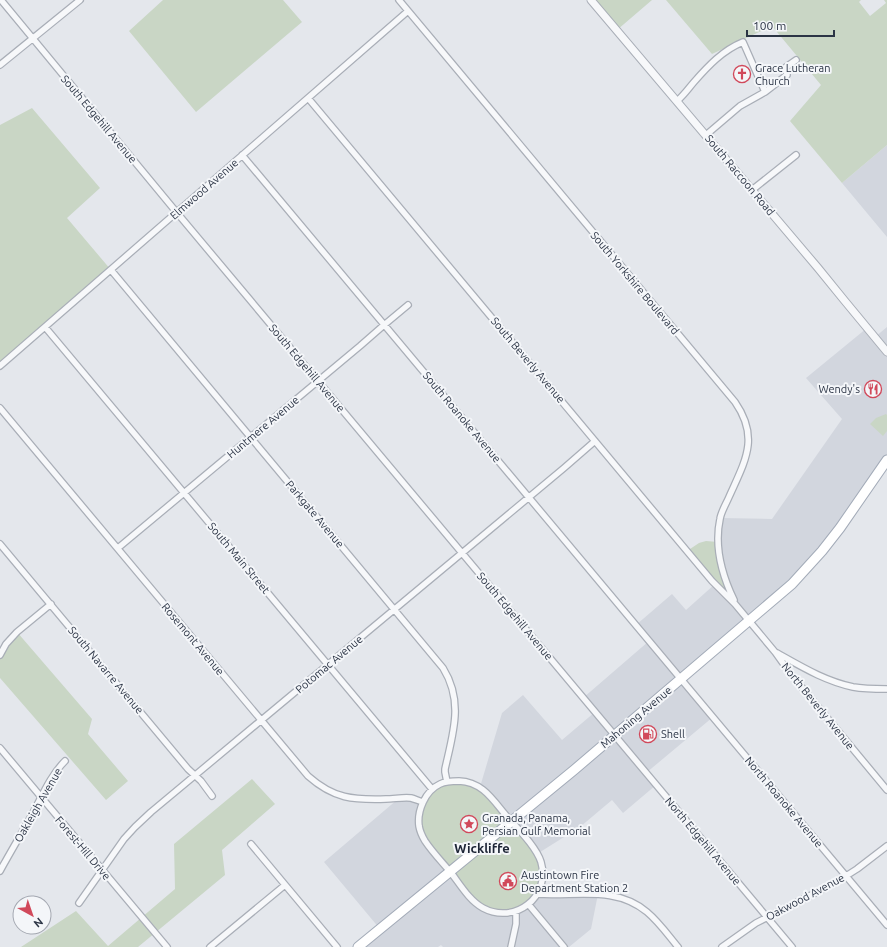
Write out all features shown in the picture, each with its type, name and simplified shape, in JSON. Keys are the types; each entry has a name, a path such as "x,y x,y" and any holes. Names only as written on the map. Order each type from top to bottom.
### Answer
{"main road":[{"name":"Mahoning Avenue","path":"358,947 563,779 792,584 822,551 840,528 887,460"}],"street":[{"name":"South Edgehill Avenue","path":"1,0 614,735"},
{"path":"0,65 80,0"},
{"name":"South Yorkshire Boulevard","path":"400,0 730,396 742,414 748,435 747,454 721,514 718,536 721,566 735,604"},
{"name":"South Raccoon Road","path":"593,1 887,352"},
{"name":"Elmwood Avenue","path":"0,366 408,11"},
{"path":"677,101 720,55 733,46 743,42 766,92"},
{"path":"706,135 740,106 766,92 787,75 786,67 796,60"},
{"name":"South Beverly Avenue","path":"308,98 712,581 735,604 749,621"},
{"name":"South Roanoke Avenue","path":"242,155 681,679"},
{"path":"752,190 796,155"},
{"name":"Parkgate Avenue","path":"111,270 395,608 443,668 452,687 456,710 445,769 447,782"},
{"name":"Huntmere Avenue","path":"118,548 408,305"},
{"name":"South Main Street","path":"45,327 432,789"},
{"name":"Rosemont Avenue","path":"0,408 308,776 317,784 336,795 355,799 411,798 423,802"},
{"name":"Potomac Avenue","path":"79,903 124,839 151,812 595,441"},
{"name":"South Navarre Avenue","path":"0,544 212,796"},
{"path":"0,655 6,644 17,632 51,604"},
{"name":"North Beverly Avenue","path":"749,621 887,790"},
{"path":"775,652 812,673 837,683 865,689 887,689"},
{"name":"North Roanoke Avenue","path":"681,679 887,925"},
{"name":"North Edgehill Avenue","path":"614,735 792,947"},
{"name":"Forest-Hill Drive","path":"0,748 167,947"},
{"name":"Oakleigh Avenue","path":"0,871 58,768 65,761"},
{"path":"462,781 470,782 480,787 489,795 535,851 540,860 542,875 537,894 529,904 516,911 506,913 497,912 485,909 479,905 466,891 429,847 419,827 423,802 432,789 447,782 462,781"},
{"path":"250,844 337,947"},
{"name":"Oakwood Avenue","path":"722,947 766,917 846,876 887,846"},
{"path":"210,947 285,885"},
{"path":"537,894 602,894 612,895 624,899 636,904 653,918 678,947"},
{"path":"529,904 564,947"},
{"path":"511,947 516,924 516,911"}],"shaded area":[{"path":"887,145 887,237 842,183"},
{"path":"887,327 887,460 822,551 681,679 713,717 646,773 656,785 623,813 612,800 580,827 537,854 480,787 502,713 523,695 562,740 595,712 583,698 649,641 636,625 672,594 686,610 715,584 721,566 720,518 772,519 842,419 806,378 867,328 875,337"},
{"path":"398,799 423,802 537,894 598,894 591,929 569,947 443,947 441,945 438,947 358,947 380,929 324,862"}],"green space":[{"path":"163,0 283,0 302,22 196,112 129,31"},
{"path":"594,0 652,0 617,30"},
{"path":"666,0 861,0 859,2 870,16 886,3 884,0 887,0 887,145 842,183 790,121 821,85 772,26 712,54"},
{"path":"32,108 100,188 67,218 111,270 0,366 0,125"},
{"path":"886,414 887,431 883,436 870,424 876,418"},
{"path":"706,541 718,542 718,547 735,604 687,551 699,543"},
{"path":"17,632 92,719 88,734 128,781 106,800 0,678 0,655"},
{"path":"252,779 275,804 222,850 225,875 138,947 21,947 39,935 52,935 52,927 76,911 108,946 175,889 174,844"},
{"path":"459,781 480,787 535,851 542,875 532,902 506,913 479,905 429,847 419,821 429,792 437,786"}],"place":[{"name":"Grace Lutheran Church","path":"742,74"},
{"name":"Wendy's","path":"873,389"},
{"name":"Shell","path":"648,734"},
{"name":"Granada, Panama, Persian Gulf Memorial","path":"469,824"},
{"name":"Austintown Fire Department Station 2","path":"508,881"}],"district":[{"name":"Wickliffe","path":"482,848"}]}
